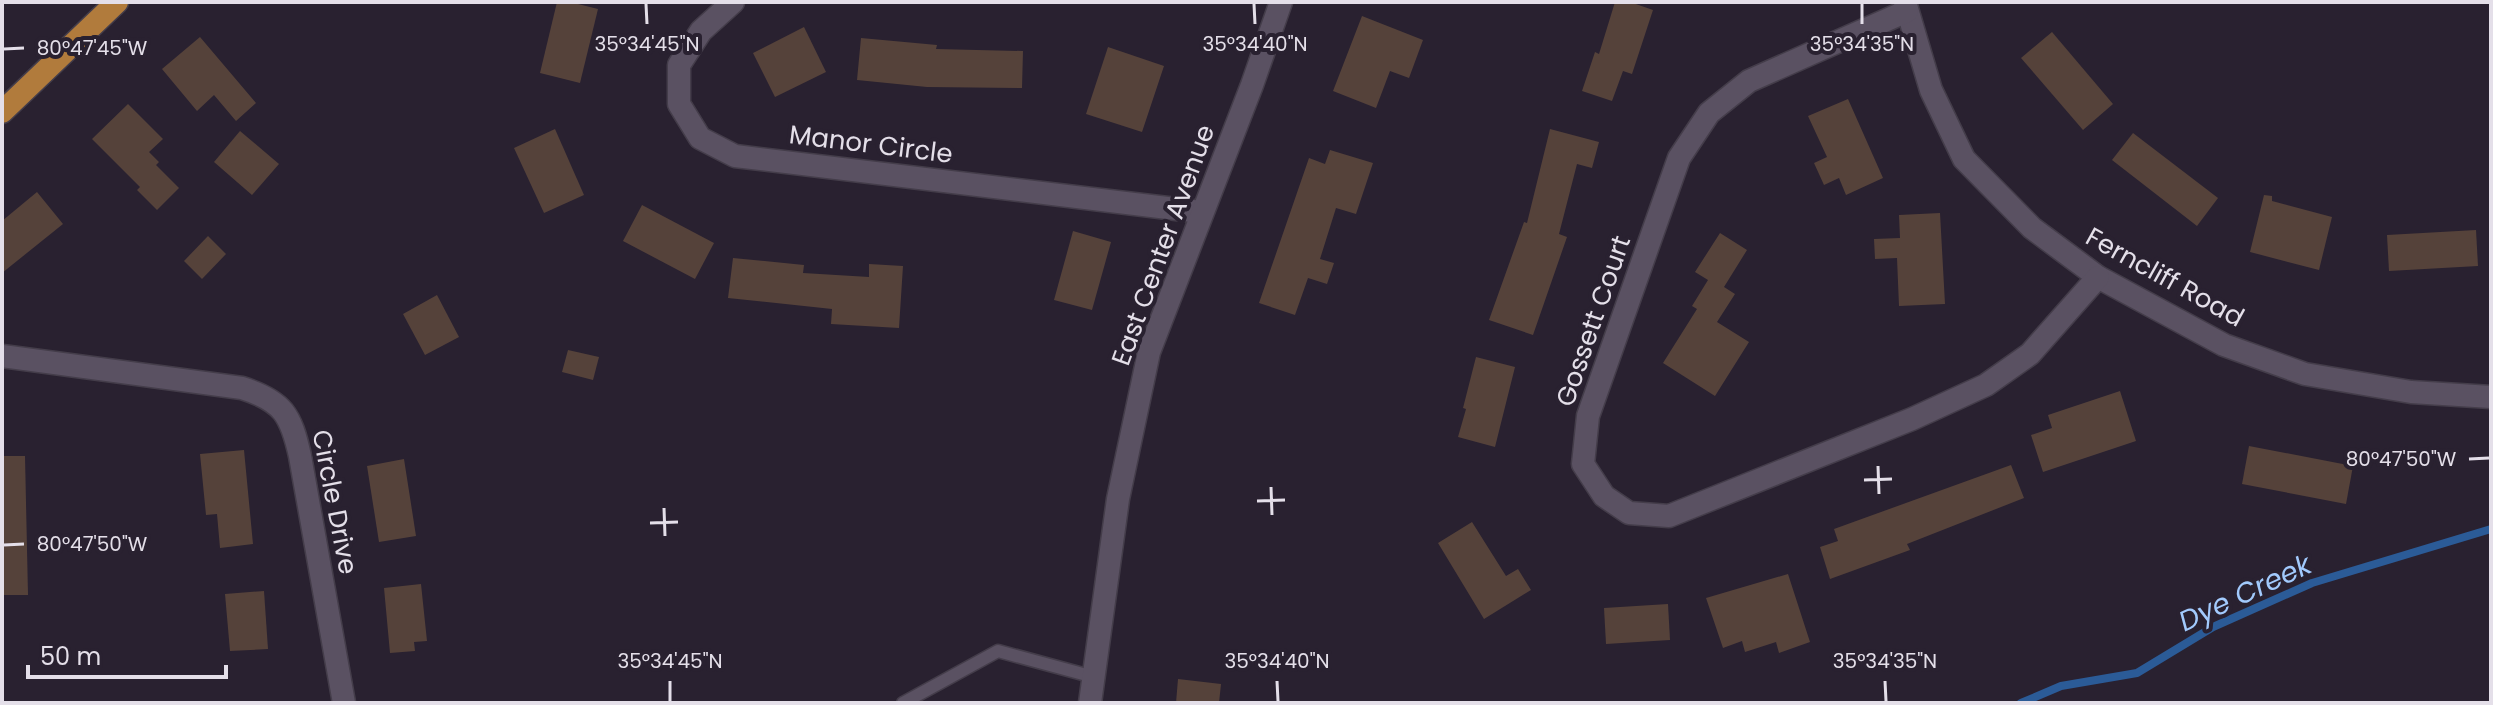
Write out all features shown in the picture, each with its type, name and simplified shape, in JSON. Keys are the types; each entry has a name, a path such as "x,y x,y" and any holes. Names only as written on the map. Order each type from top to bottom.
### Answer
{"main road":[{"path":"2,112 117,2"}],"street":[{"name":"Manor Circle","path":"733,2 701,31 679,65 679,104 700,138 735,156 1201,212"},
{"name":"East Center Avenue","path":"1090,703 1118,499 1149,352 1281,2"},
{"name":"Gossett Court","path":"1906,6 1749,81 1709,113 1679,158 1588,416 1583,464 1604,496 1629,513 1669,516 1912,419 1986,385 2030,354 2098,277"},
{"name":"Ferncliff Road","path":"1906,6 1931,90 1964,159 2032,228 2098,277 2224,345 2305,374 2411,392 2491,397"},
{"name":"Circle Drive","path":"2,356 242,388 265,395 284,409 295,433 300,456 344,703"}],"lane":[{"path":"903,703 998,651 1094,677"}],"building":[{"path":"557,2 598,9 580,83 540,73"},
{"path":"1615,2 1630,2 1653,10 1632,74 1623,71 1612,101 1582,91 1595,52 1599,54"},
{"path":"1362,16 1423,40 1409,78 1390,71 1376,108 1333,91"},
{"path":"804,27 826,72 775,97 753,53"},
{"path":"2052,32 2113,104 2083,130 2021,58"},
{"path":"200,37 256,103 236,121 214,95 197,111 162,69"},
{"path":"861,38 937,45 936,49 1023,51 1022,88 927,87 857,80"},
{"path":"1108,47 1164,66 1142,132 1086,114"},
{"path":"1848,99 1883,178 1846,195 1839,178 1824,185 1814,163 1827,157 1808,116"},
{"path":"128,104 163,139 149,152 159,162 156,165 179,188 157,210 137,190 140,187 92,139"},
{"path":"555,129 584,195 544,213 514,148"},
{"path":"1550,129 1599,142 1592,168 1577,164 1559,234 1567,237 1533,335 1489,320 1524,222 1527,223"},
{"path":"240,131 279,164 252,195 214,162"},
{"path":"2133,133 2218,198 2197,226 2112,160"},
{"path":"1330,150 1373,163 1356,214 1336,208 1320,259 1334,263 1327,284 1308,278 1295,315 1259,303 1309,158 1325,164"},
{"path":"37,192 63,224 2,273 2,221"},
{"path":"2264,195 2272,196 2272,201 2332,217 2319,270 2250,252"},
{"path":"642,205 714,243 695,279 623,241"},
{"path":"1940,213 1945,304 1899,306 1897,258 1875,259 1874,239 1900,238 1899,215"},
{"path":"2476,230 2478,266 2389,271 2387,235"},
{"path":"1073,231 1111,242 1092,310 1054,300"},
{"path":"1720,233 1747,250 1724,287 1735,294 1717,322 1749,342 1715,396 1663,363 1697,309 1692,306 1708,280 1695,272"},
{"path":"208,236 226,254 202,279 184,261"},
{"path":"733,258 804,265 803,273 869,277 869,264 903,266 899,328 831,324 832,309 728,298"},
{"path":"437,295 459,337 425,355 403,314"},
{"path":"568,350 599,357 593,380 562,372"},
{"path":"1476,357 1515,367 1495,447 1458,437"},
{"path":"2120,391 2136,441 2043,472 2031,435 2052,428 2048,415"},
{"path":"2249,446 2353,466 2346,504 2242,484"},
{"path":"244,450 253,544 220,548 217,514 206,515 200,454"},
{"path":"2,456 25,456 28,595 2,595"},
{"path":"404,459 416,536 379,542 367,466"},
{"path":"2011,465 2024,498 1907,544 1910,550 1830,579 1820,547 1838,541 1834,529"},
{"path":"1472,522 1506,576 1518,569 1531,590 1484,619 1438,543"},
{"path":"1788,574 1810,642 1779,653 1776,642 1745,652 1742,641 1723,648 1706,598"},
{"path":"421,584 427,641 414,642 415,651 390,653 384,588"},
{"path":"264,591 268,649 230,651 225,594"},
{"path":"1668,604 1670,640 1606,644 1604,608"},
{"path":"1178,679 1221,684 1219,703 1176,703"}],"waterway":[{"name":"Dye Creek","path":"2021,703 2061,686 2137,673 2213,627 2312,583 2491,529"}]}
